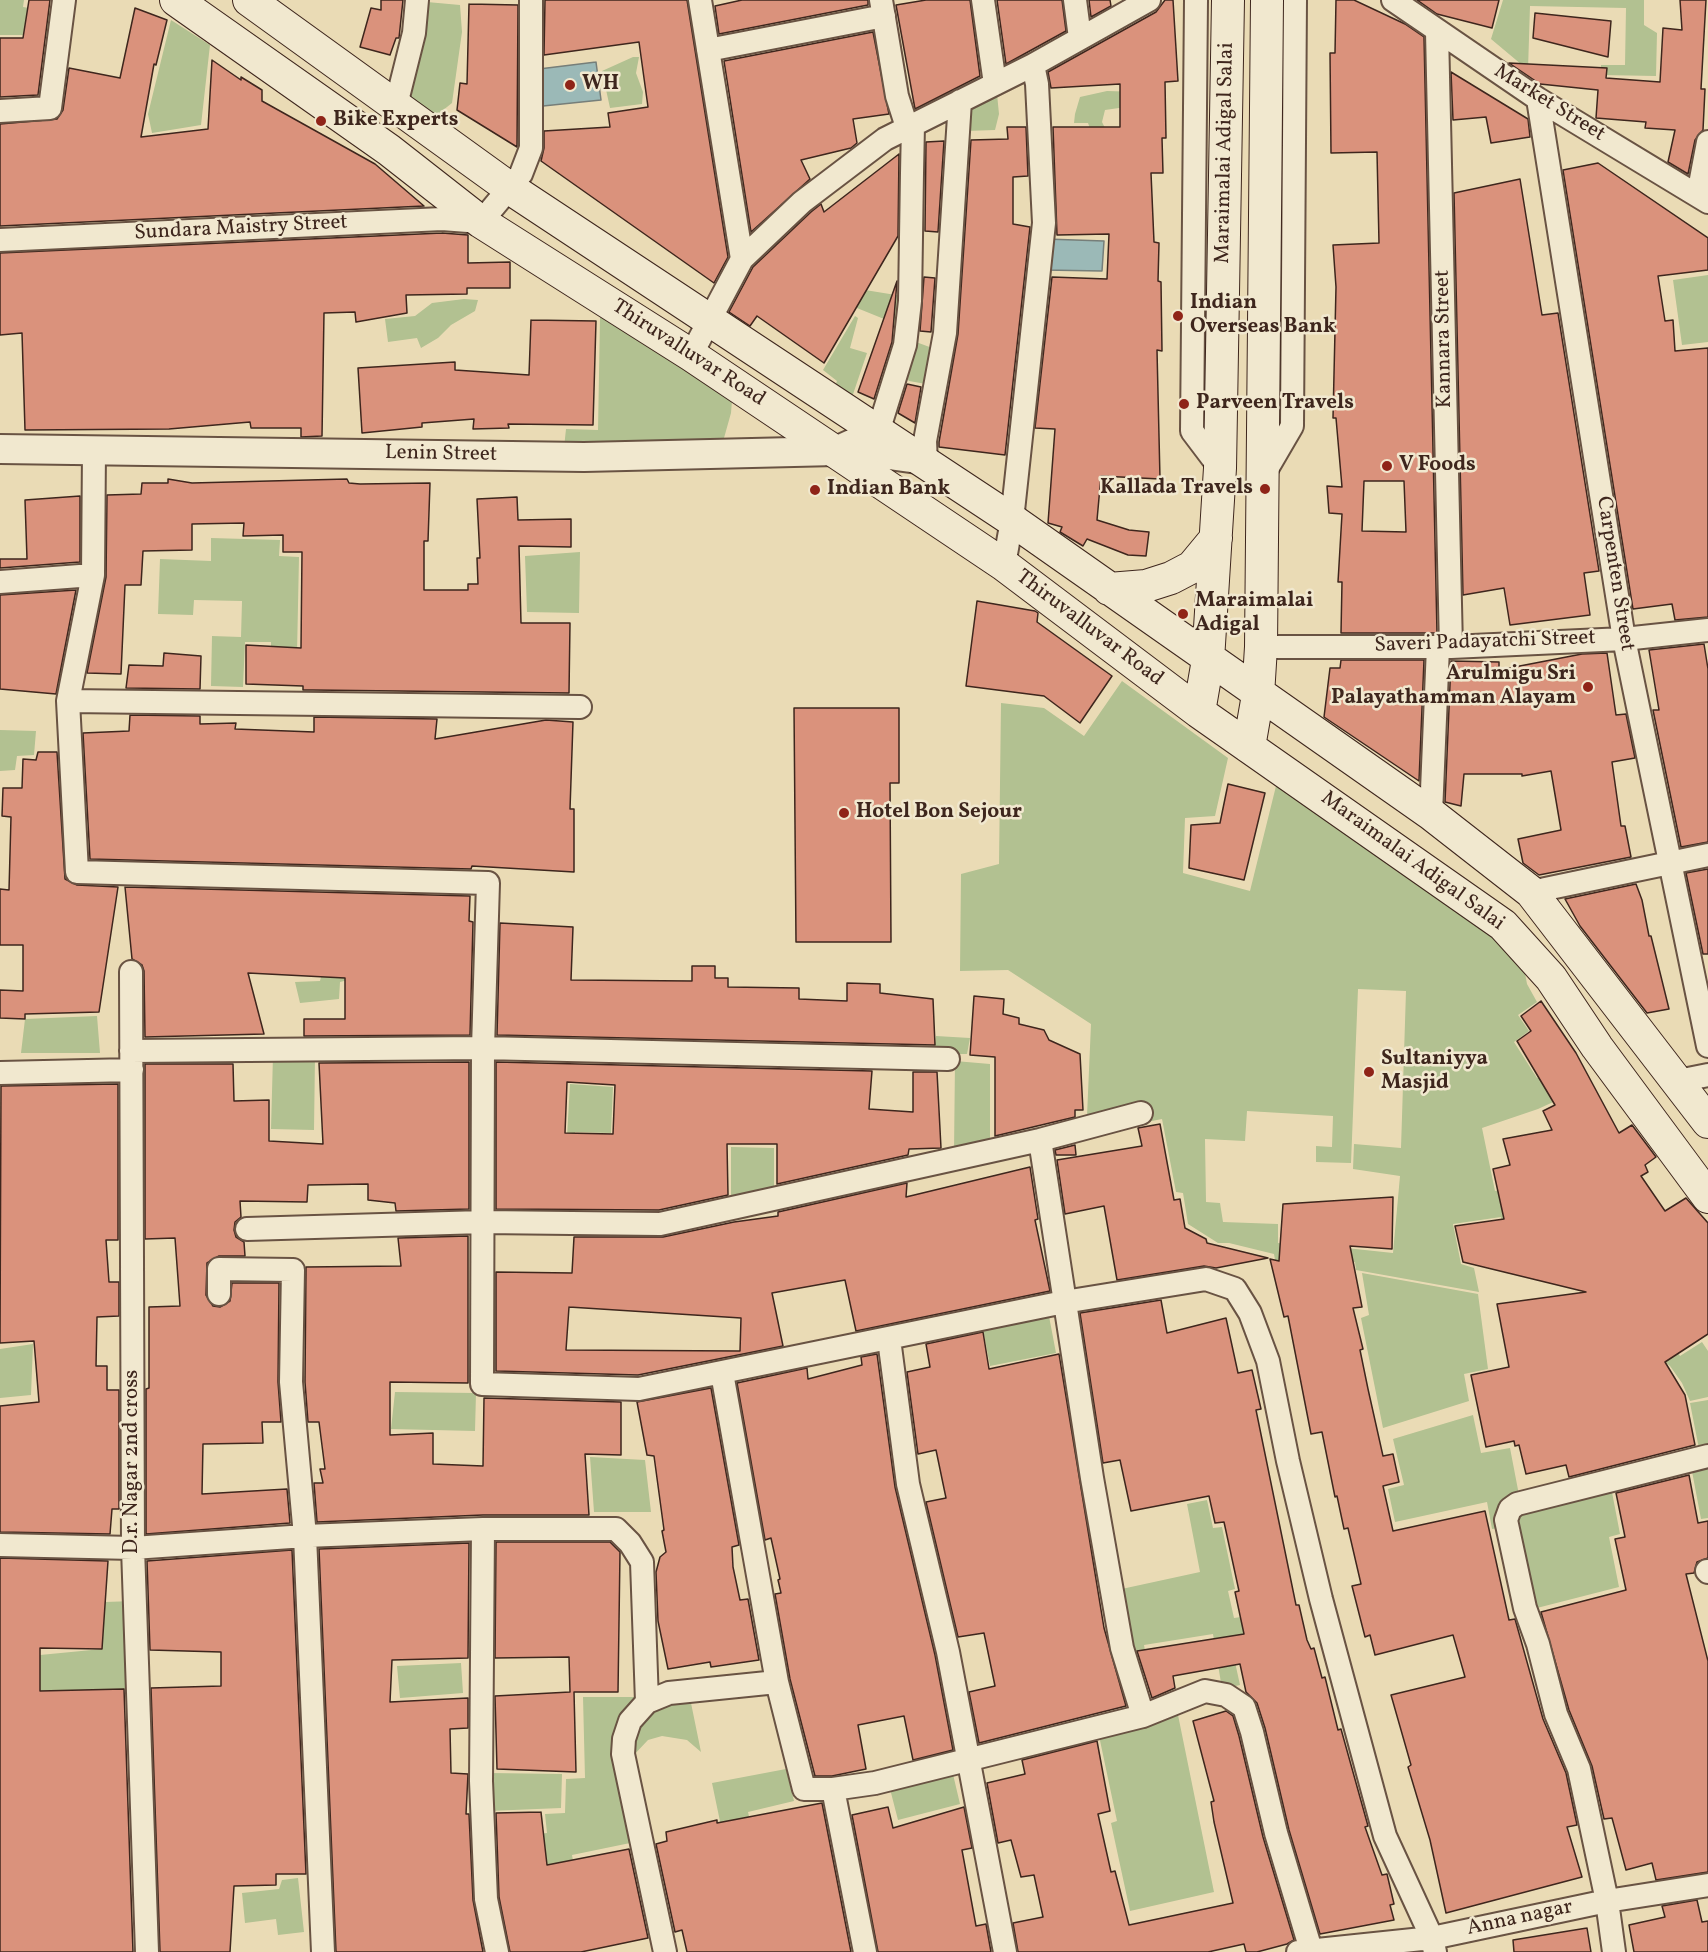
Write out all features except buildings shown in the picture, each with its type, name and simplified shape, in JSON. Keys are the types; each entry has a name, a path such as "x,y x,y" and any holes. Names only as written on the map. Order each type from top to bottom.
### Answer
{"main road":[{"name":"Thiruvalluvar Road","path":"176,0 389,150 481,222 691,355 1004,565 1199,711"},
{"name":"Thiruvalluvar Road","path":"249,0 508,187 710,318 1012,520 1258,695"},
{"name":"Maraimalai Adigal Salai","path":"1228,0 1220,468 1208,660 1199,711 1503,925 1551,978 1597,1047 1708,1197"},
{"name":"Maraimalai Adigal Salai","path":"1249,747 1258,695 1261,647 1267,0"},
{"path":"1109,589 1146,586 1171,578 1192,567 1216,538"},
{"path":"1258,695 1431,814 1531,892 1693,1078 1708,1122"}],"street":[{"path":"0,111 50,108 64,0"},
{"path":"396,105 414,33 417,0"},
{"path":"481,222 520,174 531,148 531,0"},
{"path":"700,0 742,259"},
{"path":"983,0 995,84"},
{"path":"1075,0 1080,38"},
{"path":"691,355 742,259 802,202 885,139 1034,64 1149,0"},
{"path":"1196,0 1191,431 1220,468"},
{"path":"1262,477 1292,426 1295,0"},
{"name":"Market Street","path":"1393,0 1538,99 1703,199"},
{"path":"708,50 882,8 897,96 905,121 913,125"},
{"name":"Kannara Street","path":"1431,814 1445,647 1437,32"},
{"path":"1004,565 1012,520 1044,223 1034,64"},
{"name":"Carpenten Street","path":"1538,99 1624,639 1708,1046"},
{"path":"836,451 926,463 925,441 945,333 960,101"},
{"path":"878,432 900,365 907,323 913,125"},
{"path":"1703,199 1708,142"},
{"name":"Sundara Maistry Street","path":"0,240 430,220 481,222"},
{"name":"Lenin Street","path":"0,449 584,457 836,451 878,432"},
{"path":"94,450 93,575 68,701 77,872 488,883 483,1048 482,1384 639,1389 1064,1302 1206,1279 1235,1289 1250,1313 1268,1362 1288,1461 1318,1587 1385,1836 1433,1945"},
{"path":"0,582 93,575"},
{"name":"Saveri Padayatchi Street","path":"1261,647 1445,647 1624,639 1708,630"},
{"path":"68,701 580,707"},
{"path":"1531,892 1708,855"},
{"name":"D.r. Nagar 2nd cross","path":"131,972 133,1548 147,1952"},
{"path":"0,1073 131,1060 483,1048 948,1059"},
{"path":"247,1229 483,1222 660,1224 1040,1140 1141,1113"},
{"path":"1040,1140 1064,1302 1122,1648 1143,1716"},
{"path":"219,1293 219,1269 293,1270 291,1382 305,1536 323,1952"},
{"path":"889,1339 908,1484 948,1652 1005,1952"},
{"path":"722,1373 777,1682 804,1789 833,1789 875,1783 1143,1716 1205,1691 1226,1695 1244,1707 1252,1732 1304,1951"},
{"path":"1614,1952 1607,1901 1579,1769 1556,1714 1538,1644 1525,1608 1506,1520 1510,1509 1517,1504 1708,1456"},
{"path":"0,1545 133,1548 305,1536 483,1529 616,1529 630,1543 642,1562 647,1702"},
{"path":"483,1529 481,1781 486,1899 497,1952"},
{"path":"665,1952 623,1754 624,1739 630,1721 647,1702 669,1693 777,1682"},
{"path":"833,1789 866,1952"},
{"name":"Anna nagar","path":"1304,1951 1433,1945 1607,1901 1708,1885"}],"green space":[{"path":"0,0 24,0 23,7 55,12 51,35 0,35"},
{"path":"1503,0 1644,0 1644,25 1657,33 1656,76 1601,75 1601,65 1625,65 1626,8 1530,6 1528,70 1491,39"},
{"path":"427,2 460,5 462,32 452,103 432,119 407,105 424,44"},
{"path":"171,20 210,45 201,125 152,133 148,114"},
{"path":"633,57 639,57 636,73 643,92 642,104 610,108 602,71"},
{"path":"1107,91 1141,92 1133,106 1105,110 1102,122 1106,130 1094,139 1088,123 1074,123 1075,114 1080,97"},
{"path":"997,94 999,114 995,130 966,131 967,102"},
{"path":"1708,275 1708,342 1682,345 1673,280"},
{"path":"865,290 902,296 896,330 889,321 852,306"},
{"path":"464,299 478,300 475,311 451,325 438,338 421,348 417,338 388,342 385,319 415,316 432,303"},
{"path":"605,311 733,388 731,413 724,438 704,454 563,457 566,429 598,430 600,318"},
{"path":"855,316 858,318 850,348 867,353 848,409 832,395 837,381 823,370"},
{"path":"916,342 935,349 926,384 909,381 905,376"},
{"path":"211,538 280,540 279,556 299,557 297,654 271,653 271,642 245,642 243,687 211,686 212,636 241,637 242,601 194,600 193,615 158,614 160,559 211,561"},
{"path":"580,552 579,613 527,612 525,556"},
{"path":"1122,681 1228,758 1215,816 1185,818 1183,873 1250,891 1277,782 1490,931 1524,968 1527,984 1537,1002 1518,1015 1529,1031 1514,1042 1537,1078 1573,1054 1575,1092 1538,1109 1482,1128 1495,1191 1516,1187 1518,1196 1502,1222 1501,1217 1453,1224 1461,1264 1474,1268 1479,1292 1356,1270 1355,1262 1322,1269 1318,1245 1393,1253 1400,1176 1353,1169 1354,1144 1401,1148 1406,991 1358,989 1351,1163 1316,1162 1316,1146 1332,1147 1333,1116 1247,1111 1245,1141 1205,1139 1206,1202 1220,1203 1223,1222 1278,1224 1278,1243 1316,1247 1277,1271 1274,1254 1229,1243 1218,1243 1188,1224 1183,1193 1176,1192 1162,1119 1147,1122 1144,1102 1087,1116 1091,1024 1008,970 960,971 961,874 999,864 1001,703 1044,708 1084,736"},
{"path":"0,730 36,731 34,755 17,756 15,770 0,771"},
{"path":"323,969 352,979 340,982 339,999 300,1003 295,982 320,981"},
{"path":"97,1016 100,1053 21,1053 25,1019"},
{"path":"936,1036 970,1038 967,1054 934,1054"},
{"path":"273,1055 315,1056 314,1130 271,1129"},
{"path":"955,1061 990,1064 990,1144 954,1152"},
{"path":"570,1084 613,1087 611,1133 575,1132 574,1162 492,1147 493,1114 505,1121 567,1136"},
{"path":"731,1147 774,1148 774,1191 731,1201"},
{"path":"1362,1273 1478,1294 1488,1369 1464,1374 1469,1401 1383,1428 1361,1318 1369,1315"},
{"path":"1048,1311 1056,1353 990,1366 982,1324"},
{"path":"1659,1323 1680,1356 1702,1342 1708,1351 1708,1397 1690,1401 1682,1383 1670,1366 1637,1339"},
{"path":"33,1344 31,1395 0,1398 0,1349"},
{"path":"395,1392 476,1393 475,1431 391,1429"},
{"path":"1708,1400 1708,1452 1700,1454 1690,1403"},
{"path":"1473,1415 1481,1453 1510,1448 1519,1495 1498,1528 1492,1529 1487,1502 1395,1522 1388,1489 1404,1485 1393,1439"},
{"path":"590,1457 645,1460 651,1512 594,1512"},
{"path":"1708,1462 1708,1518 1701,1519 1691,1466"},
{"path":"1611,1487 1620,1534 1609,1537 1619,1587 1533,1609 1514,1519 1519,1512"},
{"path":"1207,1500 1213,1528 1222,1527 1235,1589 1228,1591 1234,1618 1241,1617 1248,1649 1233,1653 1240,1685 1222,1689 1213,1634 1144,1645 1149,1672 1137,1674 1117,1590 1200,1572 1187,1504"},
{"path":"134,1601 131,1689 40,1691 40,1655 102,1649 105,1602"},
{"path":"461,1663 463,1693 400,1698 397,1666"},
{"path":"583,1697 634,1697 635,1842 572,1855 580,1900 555,1905 538,1834 547,1833 545,1814 565,1813 566,1779 585,1778"},
{"path":"670,1700 691,1703 701,1752 687,1740 662,1736 648,1740 632,1757 637,1728 650,1708"},
{"path":"1178,1715 1214,1892 1130,1911 1111,1823 1117,1821 1098,1731"},
{"path":"786,1769 794,1801 748,1812 757,1851 727,1855 712,1783"},
{"path":"952,1770 960,1804 898,1820 889,1785"},
{"path":"489,1773 562,1774 561,1808 489,1811"},
{"path":"298,1878 304,1932 278,1935 276,1919 245,1923 242,1893 279,1889 282,1880"}],"water":[{"name":"WH","path":"596,62 601,100 543,106 539,69"},
{"path":"1046,239 1104,241 1102,271 1044,270"}],"place":[{"name":"WH","path":"570,85"},
{"name":"Bike Experts","path":"321,121"},
{"name":"Indian Overseas Bank","path":"1178,316"},
{"name":"Parveen Travels","path":"1184,404"},
{"name":"V Foods","path":"1387,466"},
{"name":"Kallada Travels","path":"1265,489"},
{"name":"Indian Bank","path":"815,490"},
{"name":"Maraimalai Adigal","path":"1183,614"},
{"name":"Arulmigu Sri Palayathamman Alayam","path":"1588,687"},
{"name":"Hotel Bon Sejour","path":"844,813"},
{"name":"Sultaniyya Masjid","path":"1369,1072"}]}
